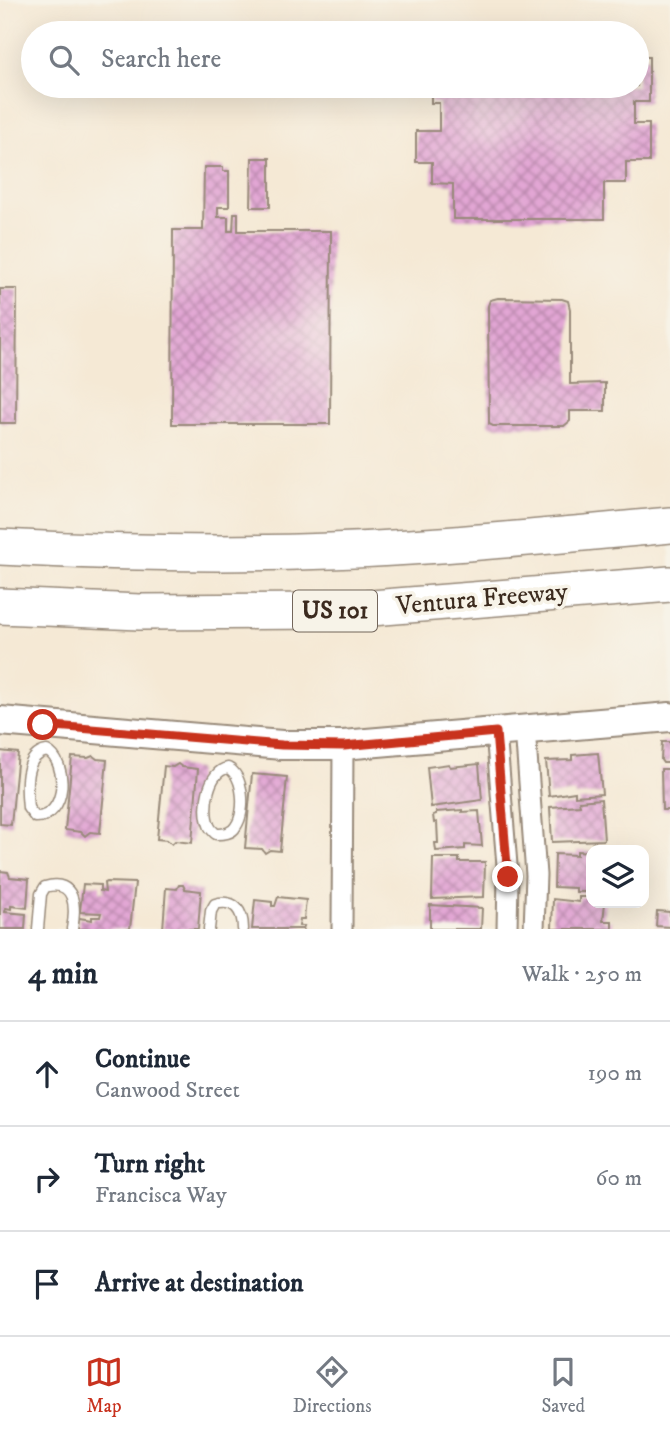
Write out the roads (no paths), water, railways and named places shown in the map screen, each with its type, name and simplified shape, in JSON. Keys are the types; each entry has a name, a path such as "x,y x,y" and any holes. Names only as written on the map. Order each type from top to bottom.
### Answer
{"highway":[{"name":"US 101","path":"0,547 120,553 283,552 409,547 670,525"},
{"name":"Ventura Freeway","path":"0,606 140,612 334,611 670,584"}],"street":[{"path":"0,721 48,738 229,755 282,745 344,746 670,717"},
{"path":"526,729 536,875 534,929"},
{"path":"496,732 508,877 507,929"},
{"path":"342,929 344,746"},
{"path":"508,877 536,875"}],"lane":[{"path":"48,738 59,761 60,797 55,810 45,817 35,817 28,808 28,772 32,760 48,738"},
{"path":"229,755 240,778 240,814 236,827 226,835 216,834 209,825 209,789 212,777 229,755"},
{"path":"38,929 41,894 45,887 60,886 68,890 74,899 72,929"},
{"path":"209,929 211,911 215,904 229,903 238,908 243,916 243,929"}]}
